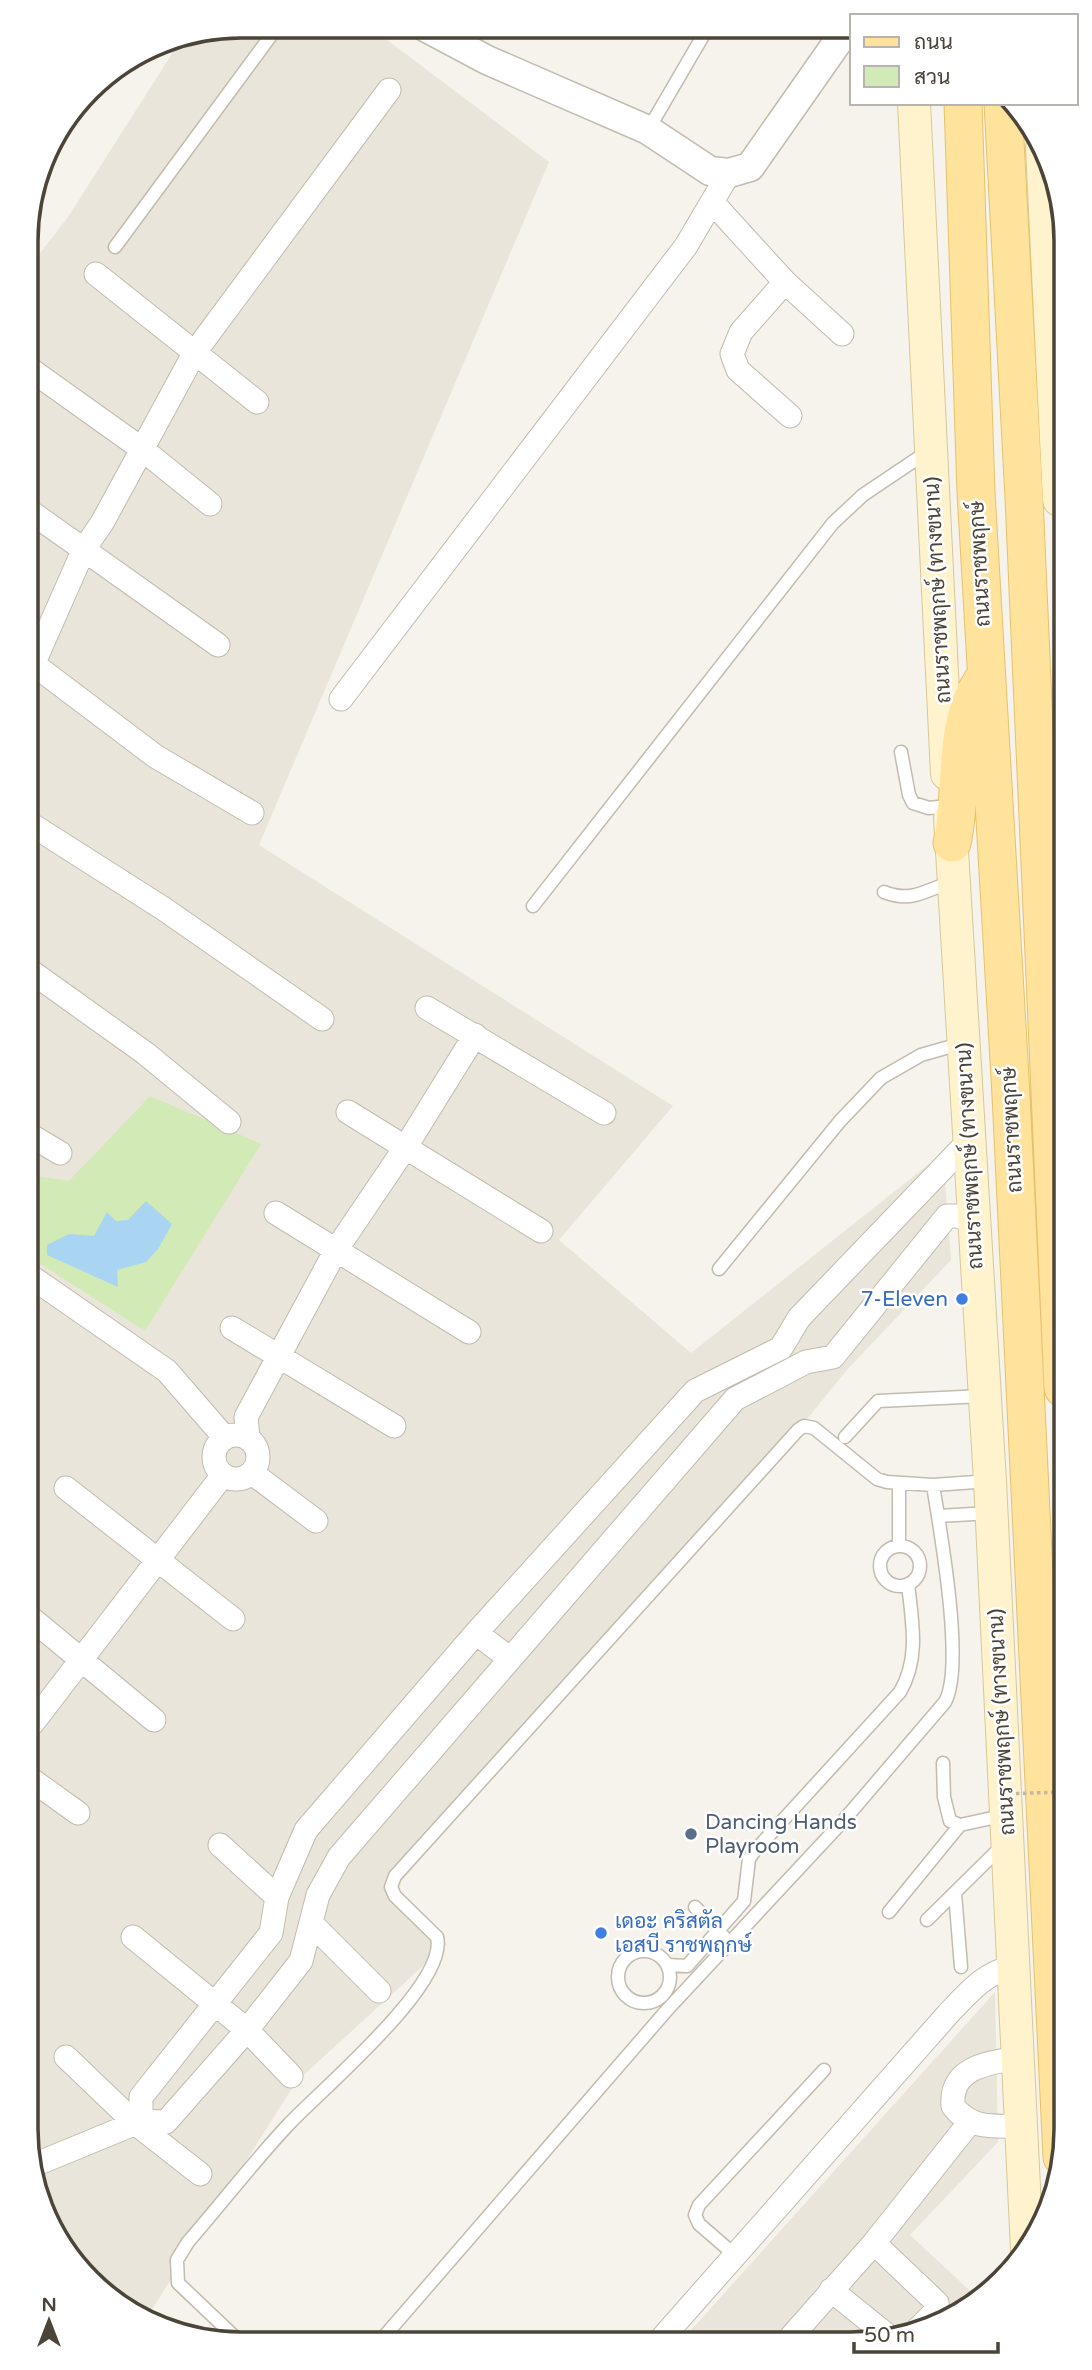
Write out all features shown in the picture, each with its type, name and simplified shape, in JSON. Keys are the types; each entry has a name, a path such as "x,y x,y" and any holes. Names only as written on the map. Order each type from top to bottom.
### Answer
{"main road":[{"name":"ถนนราชพฤกษ์ (ทางขนาน)","path":"914,105 948,806 955,882 968,1142 992,1513 1026,2230"},
{"name":"ถนนราชพฤกษ์","path":"963,105 976,492 1011,1095 1053,1971"},
{"name":"ถนนราชพฤกษ์","path":"1003,108 1024,498 1054,1171"},
{"path":"1047,191 1054,293"},
{"path":"952,843 958,814 963,730 969,702 987,675"}],"street":[{"path":"447,39 487,60 648,130 710,171 729,173 750,167 845,38"},
{"path":"39,648 84,549 102,523 195,352 389,90"},
{"path":"341,699 686,246 729,173"},
{"path":"713,203 785,282 842,334"},
{"path":"96,274 257,402"},
{"path":"785,282 741,332 732,354 738,370 790,416"},
{"path":"39,376 142,449 210,504"},
{"path":"39,518 218,645"},
{"path":"39,673 155,756 252,813"},
{"path":"39,829 164,909 322,1019"},
{"path":"39,977 145,1053 229,1122"},
{"path":"427,1008 604,1113"},
{"path":"236,1438 336,1250 405,1148 475,1035"},
{"path":"348,1112 541,1231"},
{"path":"39,1140 60,1153"},
{"path":"138,2122 141,2097 271,1933 277,1897 306,1830 476,1633 695,1391 781,1348 799,1318 968,1142"},
{"path":"276,1213 469,1332"},
{"path":"41,2162 138,2122 166,2122 247,2030 301,1961 313,1924 318,1895 339,1857 735,1399 806,1362 833,1357 947,1216 958,1216 973,1222"},
{"path":"38,1282 167,1371 236,1438 259,1454 252,1473 241,1479 223,1475 214,1463 213,1455 219,1442 236,1438"},
{"path":"232,1328 394,1426"},
{"path":"252,1473 316,1521"},
{"path":"38,1716 223,1475"},
{"path":"66,1488 233,1619"},
{"path":"38,1624 154,1720"},
{"path":"476,1633 509,1658"},
{"path":"38,1784 78,1813"},
{"path":"220,1845 277,1897"},
{"path":"313,1924 379,1990"},
{"path":"134,1937 247,2030 290,2076"},
{"path":"668,2332 948,2014 981,1981 1013,1966"},
{"path":"66,2057 200,2174"},
{"path":"1018,2058 982,2064 970,2070 955,2087 953,2106 970,2122 984,2126 1021,2126"},
{"path":"795,2332 874,2243 970,2122"},
{"path":"874,2243 937,2303 933,2314"},
{"path":"831,2290 880,2329"}],"lane":[{"path":"648,130 702,38"},
{"path":"115,247 268,39"},
{"path":"533,906 833,523 881,481 931,449"},
{"path":"901,752 913,803 929,808 948,806"},
{"path":"884,892 896,897 918,897 937,886 955,882"},
{"path":"719,1269 840,1121 881,1079 921,1055 964,1042"},
{"path":"845,1437 878,1401 984,1396"},
{"path":"229,2331 178,2283 177,2260 188,2242 288,2125 395,2019 432,1969 439,1946 437,1937 395,1896 391,1887 395,1876 804,1426 814,1428 877,1479 899,1485 990,1481"},
{"path":"899,1485 900,1546"},
{"path":"388,2332 667,2010 844,1820 922,1731 952,1689 949,1606 933,1485"},
{"path":"938,1516 992,1513"},
{"path":"900,1546 907,1547 918,1558 919,1573 908,1584 900,1586 886,1580 880,1566 885,1552 900,1546"},
{"path":"667,1965 687,1966 718,1932 747,1894 748,1858 883,1713 908,1679 914,1656 908,1584"},
{"path":"943,1763 944,1797 950,1821 960,1825 1005,1817"},
{"path":"927,1920 955,1893 1005,1817"},
{"path":"889,1912 960,1825"},
{"path":"955,1893 961,1968"},
{"path":"747,1894 763,1906"},
{"path":"695,1908 729,1942"},
{"path":"632,1954 656,1954 667,1965 670,1981 657,2000 640,2003 626,1996 619,1982 621,1966 632,1954"},
{"path":"657,2000 667,2010"},
{"path":"736,2256 699,2224 695,2215 699,2205 824,2070"}],"path":[{"path":"1005,1817 1053,1797"}],"shaded area":[{"path":"228,39 386,39 549,162 259,845 673,1106 559,1240 691,1353 943,1153 951,1260 845,1372 771,1464 395,1888 447,1944 296,2082 151,2311 118,2290 98,2272 80,2252 66,2230 45,2181 38,2128 39,255 68,217 175,50 202,42"},
{"path":"995,1992 998,2142 910,2235 971,2292 940,2311 916,2321 877,2330 689,2332"}],"green space":[{"path":"150,1096 261,1144 145,1331 38,1262 39,1176 69,1181"}],"water":[{"path":"146,1201 172,1224 158,1249 146,1262 117,1270 118,1287 47,1255 47,1245 69,1234 94,1236 107,1212 116,1221 128,1220"}],"place":[{"name":"7-Eleven","path":"962,1299"},
{"name":"Dancing Hands Playroom","path":"691,1834"},
{"name":"เดอะ คริสตัล เอสบี ราชพฤกษ์","path":"601,1933"}]}
